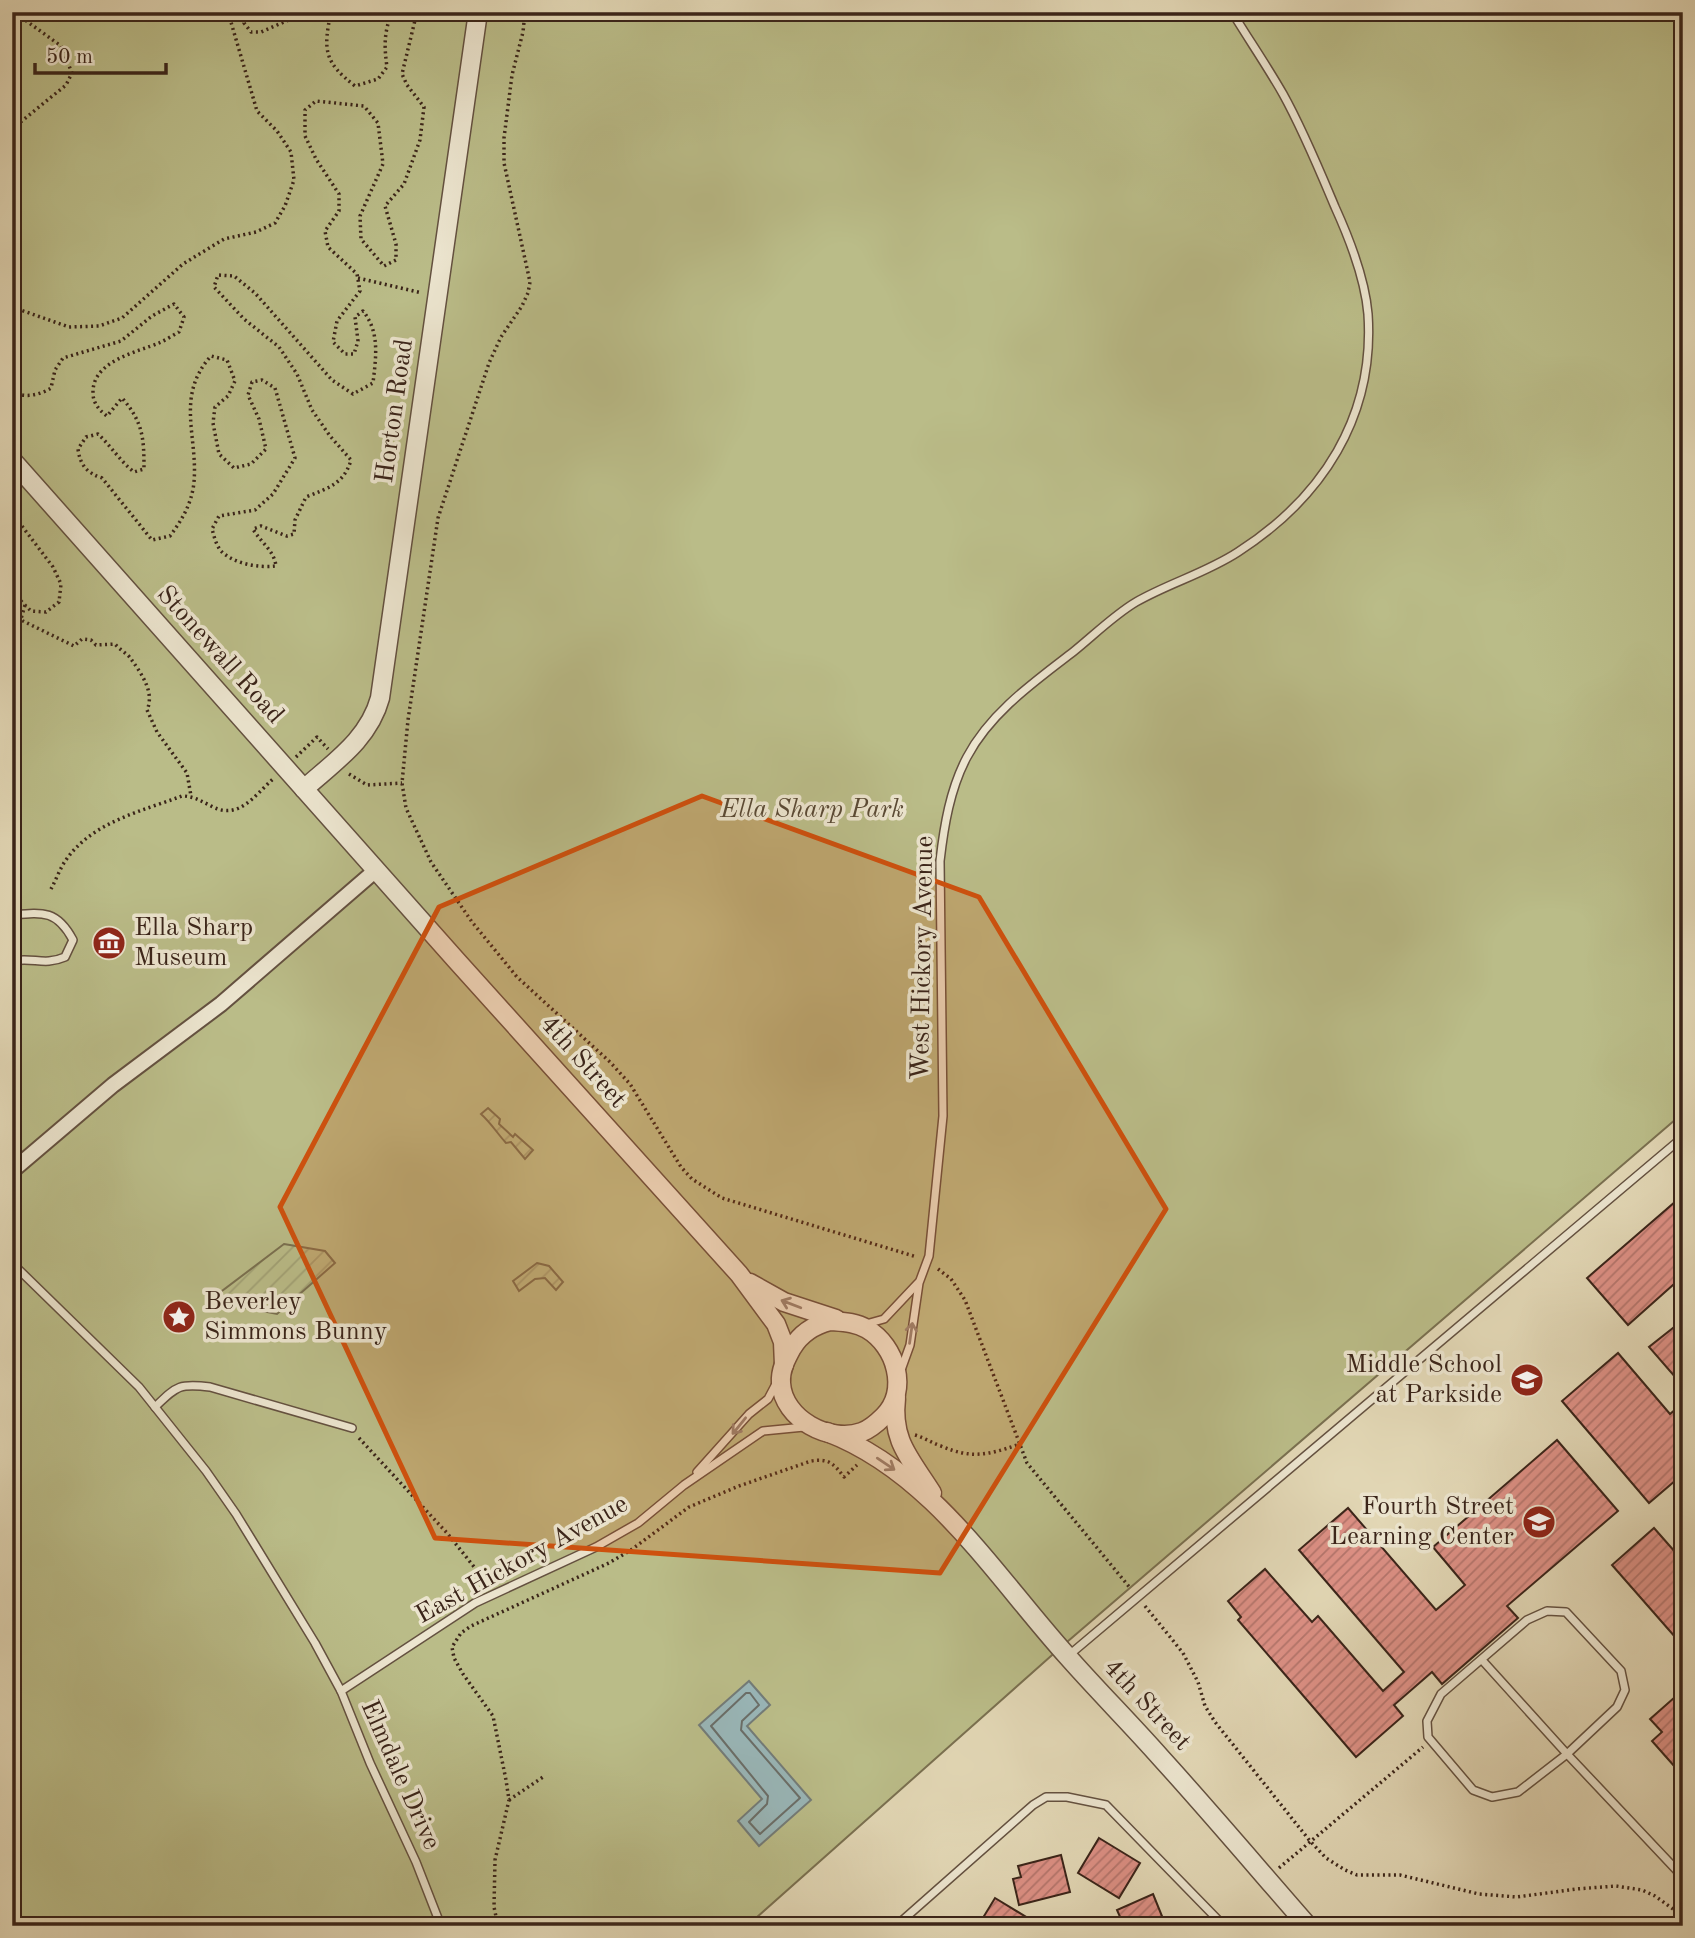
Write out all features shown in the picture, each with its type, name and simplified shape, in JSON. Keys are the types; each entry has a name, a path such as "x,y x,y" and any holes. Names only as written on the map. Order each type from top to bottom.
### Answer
{"street":[{"name":"Horton Road","path":"304,789 361,737 376,711 383,682 478,12"},
{"name":"Stonewall Road","path":"12,460 389,884"},
{"path":"12,1171 113,1086 221,1004 376,870"},
{"name":"4th Street","path":"389,884 739,1274 776,1324 783,1342 782,1369"},
{"name":"4th Street","path":"739,1274 754,1286 784,1302 853,1324"},
{"path":"820,1323 853,1324 873,1334 885,1345 894,1362 897,1386 888,1411 870,1428 852,1434 820,1429 801,1420 789,1404 782,1390 782,1369 795,1343 805,1332 820,1323"},
{"name":"4th Street","path":"897,1386 894,1415 898,1438 950,1519"},
{"name":"4th Street","path":"820,1429 872,1454 918,1488 950,1519 1067,1657 1161,1757 1308,1926"}],"lane":[{"name":"West Hickory Avenue","path":"897,1386 910,1345 919,1283 929,1256 943,1116 940,861 944,827 967,756 990,725 1021,692 1135,603 1237,553 1292,509 1318,482 1342,445 1359,402 1366,363 1368,314 1358,267 1327,186 1284,96 1231,12"},
{"path":"12,915 43,912 64,923 73,940 65,957 51,963 26,958 12,961"},
{"path":"1067,1657 1683,1138"},
{"name":"Elmdale Drive","path":"12,1263 113,1360 155,1407 236,1514 315,1643 341,1691 441,1926"},
{"name":"West Hickory Avenue","path":"853,1324 884,1319 919,1283"},
{"name":"East Hickory Avenue","path":"684,1485 733,1435 749,1414 768,1399 782,1369"},
{"path":"155,1407 171,1392 188,1384 210,1387 352,1428"},
{"name":"East Hickory Avenue","path":"341,1691 475,1603 596,1548 638,1522 684,1485 763,1431 787,1427 820,1429"},
{"path":"1547,1611 1566,1612 1621,1671 1625,1690 1617,1707 1567,1754 1518,1792 1492,1797 1473,1790 1430,1740 1427,1721 1441,1694 1527,1620 1547,1611"},
{"path":"1482,1660 1683,1877"},
{"path":"896,1926 1033,1805 1046,1797 1067,1797 1106,1805 1224,1926"}],"path":[{"path":"12,129 66,85 72,73 61,46 14,12"},
{"path":"12,307 69,327 99,326 122,318 183,264 224,239 256,232 275,223 285,206 294,180 291,152 277,131 257,111 228,12"},
{"path":"246,12 244,23 251,32 261,32 307,12"},
{"path":"331,12 327,56 338,73 355,86 378,79 387,67 385,29 392,12"},
{"path":"12,391 18,395 42,394 51,388 55,370 63,358 121,341 152,316 174,304 184,317 179,332 129,353 104,369 93,385 93,397 99,411 107,415 122,398 132,409 144,437 144,469 134,472 123,464 112,447 98,433 86,438 78,449 80,462 91,474 103,478 152,540 170,537 186,513 194,482 189,408 198,371 211,356 227,360 235,381 228,396 215,407 213,423 219,454 234,468 251,464 266,449 259,419 248,395 253,382 262,380 275,388 295,458 273,494 255,510 219,516 212,529 219,549 231,558 261,568 276,566 274,555 253,529 261,526 287,536 294,534 295,520 306,497 334,486 347,474 351,460 312,410 297,374 279,347 244,319 214,287 218,275 234,276 255,293 332,380 353,394 373,383 377,350 371,321 363,311 355,317 358,341 354,354 345,354 333,342 337,321 360,291 357,274 328,247 325,231 339,211 339,194 316,159 305,136 305,110 316,101 364,106 378,122 383,164 360,216 361,239 384,266 396,260 396,244 385,206 404,184 420,140 424,107 402,74 417,12"},
{"path":"525,12 512,75 504,138 504,163 530,282 528,293 501,337 489,363 438,518 408,720 402,783 406,808 431,862 472,922 517,977 610,1062 629,1084 681,1167 692,1179 722,1198 916,1257"},
{"path":"12,39 16,39 21,48 12,68"},
{"path":"358,278 438,296"},
{"path":"12,513 53,567 61,584 59,602 46,612 31,611 14,594 12,585"},
{"path":"12,548 17,555 12,574"},
{"path":"25,605 21,619 23,621 63,642 74,646 82,639 91,640 96,645 115,644 130,656 149,690 147,710 153,726 187,773 191,796"},
{"path":"51,889 65,860 87,837 102,827 183,796 191,796 223,812 242,808 317,737 351,776 367,785 402,783"},
{"path":"938,1269 951,1279 965,1300 1027,1463 1183,1653 1215,1723 1310,1842 1326,1858 1357,1875 1400,1875 1479,1894 1517,1897 1616,1886 1642,1890 1656,1896 1680,1914"},
{"path":"898,1438 912,1434 971,1456 993,1454 1018,1445"},
{"path":"361,1439 447,1534 487,1583"},
{"path":"498,1926 494,1907 495,1860 509,1800 493,1716 454,1658 452,1647 461,1633 609,1563 632,1550 689,1507 739,1486 823,1459 835,1466 844,1477 872,1454"},
{"path":"505,1604 507,1609"},
{"path":"1266,1879 1430,1740"},
{"path":"509,1800 543,1777"}],"highlighted area":[{"path":"702,796 979,897 1166,1209 940,1573 435,1538 280,1207 439,907"}],"green space":[{"name":"Ella Sharp Park","path":"12,12 1683,12 1683,1113 1060,1648 747,1926 12,1926"},
{"path":"488,1108 500,1119 499,1124 533,1150 525,1159 511,1142 506,1143 481,1114"},
{"path":"284,1244 325,1251 335,1263 277,1314 236,1306 218,1294"},
{"path":"537,1263 549,1266 563,1282 556,1290 545,1278 535,1279 519,1291 513,1281"}],"water":[{"path":"749,1681 770,1705 747,1726 811,1800 759,1846 738,1821 762,1799 699,1725"}],"building":[{"path":"1683,1195 1683,1276 1628,1325 1587,1278"},
{"path":"1683,1320 1683,1386 1649,1347"},
{"path":"1618,1353 1670,1414 1683,1403 1683,1474 1649,1503 1562,1401"},
{"path":"1557,1440 1618,1511 1507,1606 1518,1618 1442,1684 1432,1672 1394,1705 1403,1716 1356,1757 1238,1620 1241,1617 1228,1601 1265,1569 1312,1622 1318,1616 1383,1691 1404,1672 1299,1550 1348,1508 1436,1610 1465,1585 1433,1547"},
{"path":"1654,1528 1683,1561 1683,1646 1612,1565"},
{"path":"1683,1690 1683,1776 1652,1741 1662,1732 1650,1719"},
{"path":"1099,1838 1140,1863 1119,1898 1078,1873"},
{"path":"1061,1855 1070,1892 1019,1905 1013,1879 1021,1877 1018,1866"},
{"path":"1153,1894 1166,1926 1124,1926 1117,1910"},
{"path":"995,1898 1041,1926 978,1926"}],"place":[{"name":"Ella Sharp Museum","path":"109,943"},
{"name":"Beverley Simmons Bunny","path":"179,1317"},
{"name":"Middle School at Parkside","path":"1527,1380"},
{"name":"Fourth Street Learning Center","path":"1539,1522"}]}
